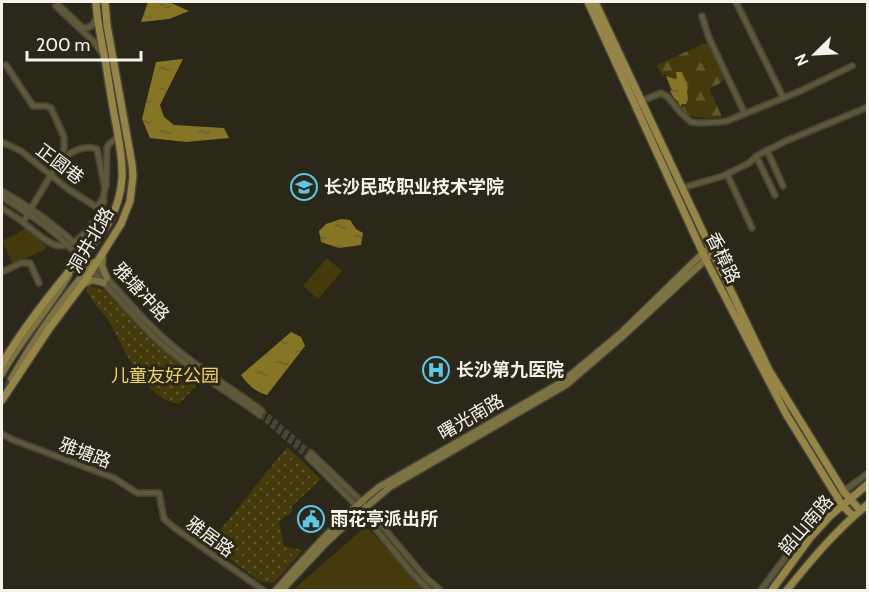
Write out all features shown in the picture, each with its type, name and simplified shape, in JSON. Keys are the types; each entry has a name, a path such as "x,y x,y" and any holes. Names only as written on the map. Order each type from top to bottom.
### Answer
{"main road":[{"name":"洞井北路","path":"2,364 32,319 104,231 110,222 118,198 122,169 96,2"},
{"name":"洞井北路","path":"2,400 49,329 82,286 116,233 130,201 133,176 130,151 107,25 105,2"},
{"name":"香樟路","path":"588,2 682,188 769,370 847,495 860,510"},
{"name":"香樟路","path":"595,2 706,260 786,414 840,501 853,516"},
{"name":"曙光南路","path":"282,591 379,487 562,382 622,332 703,253 711,250"},
{"name":"曙光南路","path":"276,591 319,543 361,506 566,385 706,260 711,250"},
{"path":"82,286 88,281 105,280 102,266 103,253"},
{"path":"2,374 74,266"},
{"path":"11,379 40,331 81,276 93,267"},
{"name":"韶山南路","path":"772,591 840,501 867,484"},
{"name":"韶山南路","path":"787,591 842,526 867,504"}],"street":[{"path":"736,2 783,97"},
{"path":"97,17 88,28 83,27 58,4 56,6 94,42 104,58"},
{"path":"702,16 709,38 745,114"},
{"path":"6,65 33,106 51,108 64,137 64,148 58,163 23,222"},
{"path":"639,103 661,93 691,122 728,121 821,82 852,66"},
{"path":"682,188 727,174 749,164 756,156 767,150 867,107"},
{"path":"99,208 106,190 107,148 118,137"},
{"name":"正圆巷","path":"2,142 21,151 68,189 99,208"},
{"path":"2,208 53,245 70,244 81,237 91,225 105,189 97,149 91,147 80,149 67,155 58,163"},
{"path":"767,150 783,186"},
{"path":"756,156 775,195"},
{"path":"727,174 752,228"},
{"name":"雅塘冲路","path":"2,190 70,244 175,348 261,413"},
{"name":"雅塘冲路","path":"2,197 29,211"},
{"path":"2,272 21,263 30,263 39,284"},
{"name":"雅塘路","path":"2,434 114,478 137,493 159,493"},
{"path":"309,455 361,506 425,578 440,591"},
{"path":"847,495 867,473"},
{"name":"雅居路","path":"159,493 164,519 263,591"},
{"path":"761,591 790,550 840,501"},
{"path":"361,506 411,572 429,591"}],"green space":[{"path":"707,44 710,48 724,79 710,89 722,117 698,117 682,111 673,97 666,74 662,76 657,65"},
{"path":"27,229 46,246 46,249 13,264 2,241"},
{"path":"327,258 342,271 318,299 303,286"},
{"name":"儿童友好公园","path":"91,286 103,289 141,329 198,378 195,387 179,404 155,393 136,370 108,320 90,296 86,288"},
{"path":"287,447 321,479 292,506 292,512 279,522 284,546 303,550 274,583 261,582 209,544"},
{"path":"366,526 425,590 293,590"}],"water":[{"path":"148,2 169,2 189,11 169,19 141,22"},
{"path":"183,59 160,105 164,117 174,125 224,128 229,138 186,142 150,138 142,119 156,62"},
{"path":"676,72 682,72 688,88 688,100 686,104 680,106 670,91 672,90 666,76 675,79 677,78"},
{"path":"341,219 350,220 356,229 363,233 361,245 339,248 321,242 319,231 326,224"},
{"path":"291,332 301,337 305,346 267,395 259,392 241,375"}],"tunnel":[{"path":"2,395 11,379"},
{"path":"262,411 311,453"},
{"path":"260,415 308,457"}],"place":[{"name":"长沙民政职业技术学院","path":"304,187"},
{"name":"长沙第九医院","path":"436,370"},
{"name":"雨花亭派出所","path":"311,519"}]}
